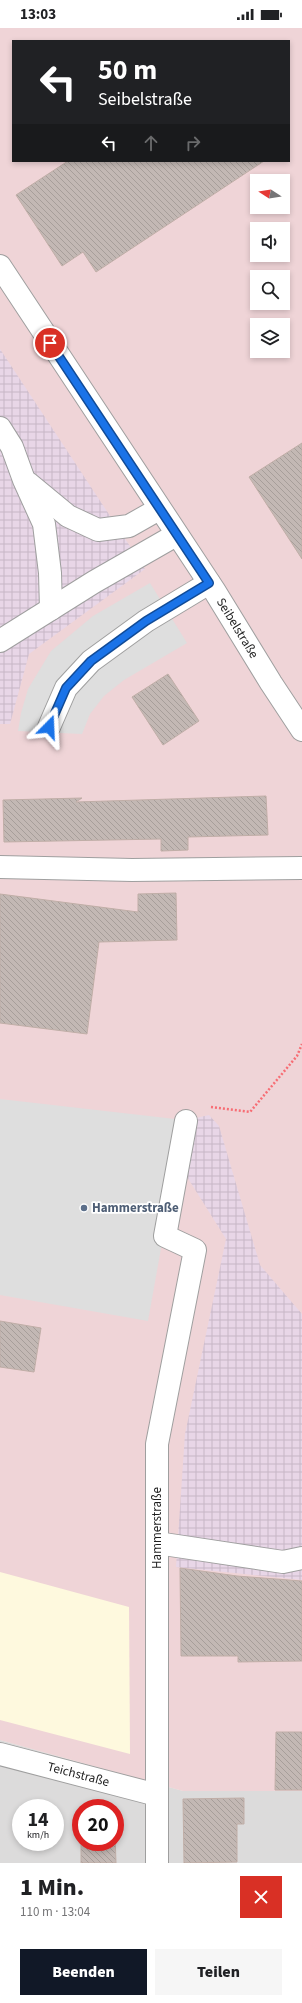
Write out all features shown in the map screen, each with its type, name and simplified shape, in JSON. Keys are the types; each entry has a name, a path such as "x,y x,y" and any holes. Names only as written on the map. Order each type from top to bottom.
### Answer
{"street":[{"name":"Seibelstraße","path":"0,266 159,510 209,583 302,730"},
{"path":"0,428 12,447 24,480 44,524 50,573 51,609"},
{"path":"24,480 68,516 98,530 129,526 159,510"},
{"path":"0,641 176,535"},
{"path":"49,727 66,688 91,661 146,621 209,583"},
{"path":"0,867 132,870 302,868"},
{"name":"Hammerstraße","path":"157,1863 157,1444 195,1250 165,1236 186,1122"},
{"path":"157,1543 283,1562 302,1558"},
{"name":"Teichstraße","path":"0,1754 157,1795"}],"path":[{"path":"186,1122 195,1105 250,1112 297,1056 302,1044"}],"shaded area":[{"path":"0,28 302,28 302,1791 183,1791 0,1740"},
{"path":"0,349 145,569 29,654 10,724 0,724"},
{"path":"150,583 187,643 124,680 104,696 90,714 82,734 18,731 21,713 28,689 51,651 93,616"},
{"name":"Hammerstraße","path":"0,1099 184,1120 148,1321 0,1295"},
{"path":"209,1115 219,1126 260,1265 302,1314 302,1580 176,1567 185,1434 226,1239 184,1172 196,1118"},
{"path":"0,1572 129,1607 130,1754 0,1720"},
{"path":"0,1740 183,1791 302,1791 302,1863 0,1863"}],"building":[{"path":"66,162 262,162 96,272 83,252 62,266 16,195"},
{"path":"302,443 302,559 249,477"},
{"path":"168,674 199,721 163,745 132,697"},
{"path":"266,796 268,835 188,837 188,850 161,851 161,839 4,842 3,800 82,798 76,802"},
{"path":"176,893 177,940 99,942 87,1034 0,1023 0,894 138,912 138,894"},
{"path":"0,1321 41,1328 34,1372 0,1367"},
{"path":"180,1568 237,1576 302,1581 302,1661 238,1662 238,1656 181,1656"},
{"path":"276,1732 302,1732 302,1790 275,1790"},
{"path":"244,1798 244,1824 237,1824 237,1862 184,1863 183,1799"},
{"path":"81,1851 116,1851 116,1863 81,1863"}],"place":[{"name":"Hammerstraße","path":"84,1208"}],"route":[{"path":"49,727 66,688 91,661 146,621 209,583 159,510 50,343"}]}
